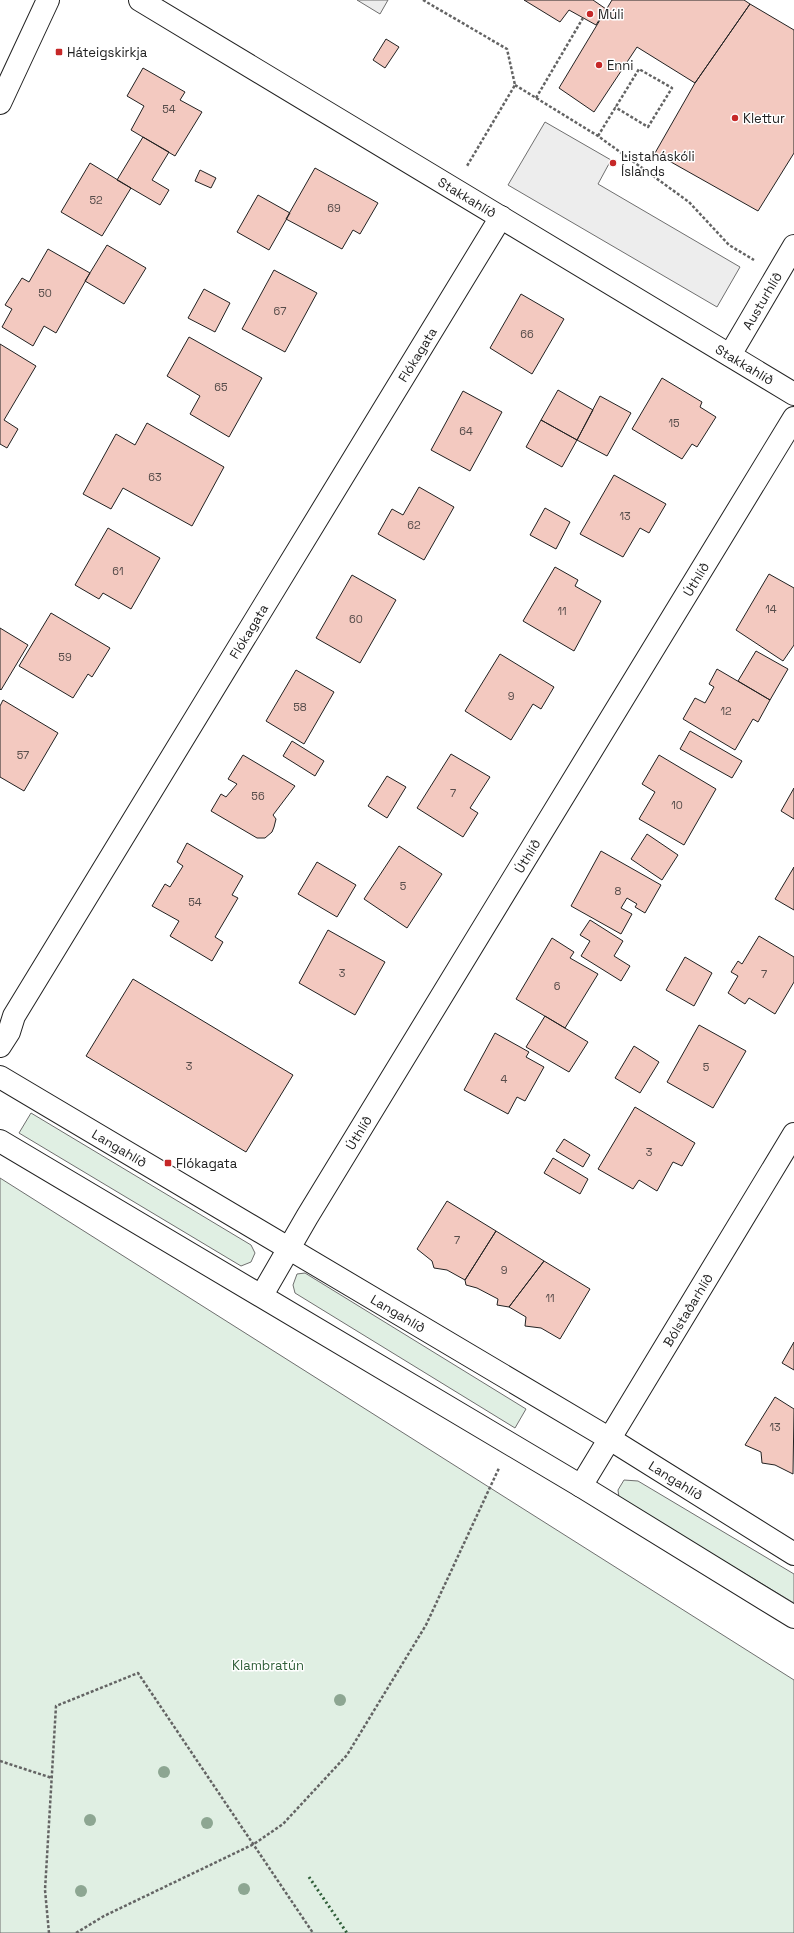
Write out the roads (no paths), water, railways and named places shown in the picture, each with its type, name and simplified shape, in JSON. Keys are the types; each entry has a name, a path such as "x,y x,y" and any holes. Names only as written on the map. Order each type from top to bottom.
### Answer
{"street":[{"path":"0,103 48,0"},
{"name":"Stakkahlíð","path":"140,0 794,394"},
{"name":"Flókagata","path":"0,1046 9,1032 18,1010 501,218"},
{"name":"Austurhlíð","path":"730,355 794,246"},
{"name":"Úthlíð","path":"262,1295 288,1249 794,418"},
{"name":"Langahlíð","path":"0,1077 288,1249 610,1438 794,1554"},
{"name":"Bólstaðarhlíð","path":"581,1486 794,1134"},
{"path":"0,1141 262,1295 581,1486 794,1617"}],"place":[{"name":"Múli","path":"590,14"},
{"name":"Háteigskirkja","path":"59,52"},
{"name":"Enni","path":"599,65"},
{"name":"Klettur","path":"735,118"},
{"name":"Listaháskóli Íslands","path":"613,163"},
{"name":"Flókagata","path":"168,1163"}],"park label":[{"name":"Klambratún","path":"268,1665"}]}
